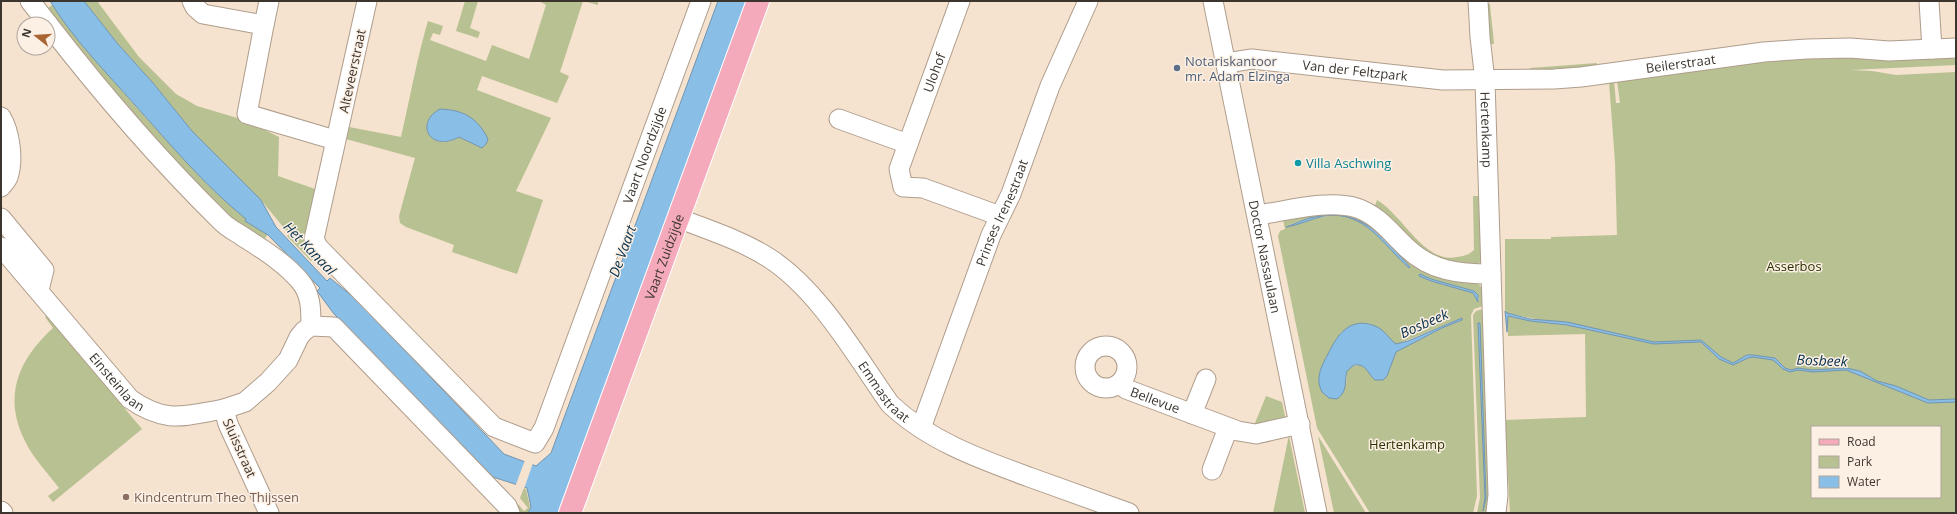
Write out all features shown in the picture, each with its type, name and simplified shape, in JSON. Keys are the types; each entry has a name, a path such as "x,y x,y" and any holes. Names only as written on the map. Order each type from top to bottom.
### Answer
{"main road":[{"name":"Vaart Zuidzijde","path":"570,513 758,1"}],"street":[{"path":"30,1 42,16"},
{"path":"192,1 195,7 203,14 264,25"},
{"path":"269,1 247,114 335,140"},
{"name":"Alteveerstraat","path":"335,140 367,1"},
{"name":"Vaart Noordzijde","path":"335,140 314,234 314,239 318,247 494,427 535,443 544,428 701,1"},
{"name":"Ulohof","path":"960,1 899,169 903,187 923,188 1000,216"},
{"name":"Prinses Irenestraat","path":"921,428 991,235 1011,194 1050,86 1088,1"},
{"name":"Doctor Nassaulaan","path":"1214,1 1317,513"},
{"path":"1478,1 1485,81"},
{"path":"1929,1 1932,49"},
{"path":"56,34 85,72 128,122 224,224 276,258 300,281 309,297 311,308 311,326 334,327 510,512"},
{"name":"Beilerstraat","path":"1485,81 1567,78 1764,52 1807,48 1889,51 1956,48"},
{"name":"Van der Feltzpark","path":"1226,64 1252,59 1443,80 1485,81"},
{"name":"Hertenkamp","path":"1485,81 1498,494 1496,513"},
{"path":"1,117 8,135 10,167 8,178 1,187"},
{"path":"839,119 908,144"},
{"path":"1258,215 1325,205 1348,206 1363,211 1377,219 1413,254 1430,265 1454,273 1491,274"},
{"path":"1,218 44,270 39,290"},
{"name":"Emmastraat","path":"678,218 746,244 770,258 792,275 827,313 890,404 902,416 936,437 979,458 1129,513"},
{"name":"Einsteinlaan","path":"3,253 39,290 130,399 143,408 154,413 174,417 224,409"},
{"name":"Sluisstraat","path":"269,513 231,430 224,409 245,402 268,382 288,360 299,337 311,326"},
{"name":"Bellevue","path":"1192,414 1206,379"},
{"name":"Bellevue","path":"1120,384 1126,388 1238,432 1256,434 1300,424"},
{"path":"1212,470 1228,428"}],"green space":[{"path":"84,1 97,1 139,57 176,94 197,106 244,120 279,137 278,176 318,190 319,254 311,261 287,236 289,234 261,200 192,131 153,83 117,43"},
{"path":"465,1 478,1 470,28 480,32 478,38 456,31"},
{"path":"539,1 583,1 560,72 569,76 557,103 482,76 477,90 551,118 516,191 543,200 517,274 452,252 454,245 406,227 400,223 399,216 415,158 346,139 349,127 401,137 428,21 443,26 440,35 433,33 430,40 486,61 492,45 529,59 546,5","holes":["440,109 461,112 482,148 459,137 451,141 441,142 430,136"]},
{"path":"583,1 598,1 598,5"},
{"path":"1486,4 1490,4 1494,44 1489,44"},
{"path":"52,5 112,80 144,116 210,186 247,219 245,221 268,234 265,238 300,274 228,220 110,88 56,18 56,16 54,16 48,8"},
{"name":"Asserbos","path":"1956,54 1956,65 1851,70 1872,71 1896,75 1956,72 1956,513 1510,513 1505,420 1586,417 1585,334 1508,336 1507,316 1530,321 1591,328 1507,313 1505,311 1505,239 1551,239 1551,237 1617,235 1615,162 1609,82 1614,81 1616,103 1620,103 1617,81 1808,56"},
{"path":"1597,63 1597,67 1530,72 1530,68"},
{"path":"1473,196 1480,196 1481,260 1478,265 1438,264 1373,211 1377,200 1387,207 1424,246 1434,253 1445,257 1457,257 1466,255 1474,250"},
{"name":"Hertenkamp","path":"1343,209 1478,283 1483,290 1483,306 1474,309 1471,315 1477,496 1473,513 1370,513 1317,428 1278,236 1280,231 1285,229 1282,215","holes":["1324,215 1350,216 1379,233 1410,267 1409,268 1374,233 1354,220 1330,216 1286,226 1309,218","1420,274 1431,279 1474,291 1478,295 1479,302 1473,293 1419,276","1462,318 1462,320 1442,328 1396,352 1385,378 1370,374 1367,368 1362,365 1351,366 1347,371 1346,386 1340,333 1358,325 1370,324 1381,331 1395,344"]},
{"path":"1483,309 1490,513 1477,513 1480,498 1473,315 1476,311","holes":["1480,323 1486,498 1483,510 1485,498"]},
{"path":"47,316 142,429 53,502 48,496 59,488 29,449 19,426 15,410 17,380 23,366 41,340 53,328 45,317"},
{"path":"1266,396 1282,402 1286,421 1253,428"},
{"path":"1289,435 1305,513 1273,513"},
{"path":"1318,436 1366,513 1334,513"},
{"path":"524,488 526,489 530,507 528,513 517,513 518,504 524,511 528,508 520,498"}],"water":[{"path":"50,1 84,1 117,43 153,83 192,131 261,200 276,227 327,281 330,278 357,300 504,454 536,466 551,453 718,1 749,1 563,513 528,513 531,507 527,488 493,477 334,314 317,291 320,288 268,235 245,221 246,219 216,193 188,164 90,55 69,29"},
{"path":"440,109 456,111 474,120 484,131 488,139 486,144 482,148 459,137 449,141 433,139 427,128 428,122 432,115"},
{"path":"1332,214 1351,218 1324,216 1286,227 1309,218"},
{"path":"1351,218 1367,225 1376,232 1410,267 1409,268 1372,231"},
{"path":"1420,274 1431,279 1474,291 1478,295 1478,302 1473,293 1431,281 1419,276"},
{"path":"1505,311 1507,313 1530,319 1567,322 1654,342 1701,340 1721,357 1733,363 1747,355 1753,355 1775,358 1785,368 1791,370 1798,368 1812,370 1846,368 1860,371 1877,381 1896,386 1929,400 1955,399 1956,402 1928,403 1846,370 1813,372 1798,370 1790,372 1783,369 1773,360 1753,357 1733,365 1719,359 1701,342 1654,344 1567,325 1530,321 1508,316 1507,332"},
{"path":"1462,318 1462,320 1442,328 1396,352 1387,376 1383,380 1375,380 1364,367 1354,365 1347,371 1343,393 1337,399 1329,398 1322,392 1319,377 1323,363 1340,334 1352,325 1358,323 1375,326 1381,329 1396,344 1408,341"},
{"path":"1478,323 1480,323 1486,498 1483,511 1485,498"}],"pier":[{"path":"525,460 533,463 524,489 515,487"}],"place":[{"name":"Notariskantoor mr. Adam Elzinga","path":"1177,68"},
{"name":"Villa Aschwing","path":"1298,163"},
{"name":"Kindcentrum Theo Thijssen","path":"126,497"}],"water label":[{"name":"Het Kanaal","path":"310,248"},
{"name":"De Vaart","path":"622,251"},
{"name":"Bosbeek","path":"1424,323"},
{"name":"Bosbeek","path":"1822,360"}]}
